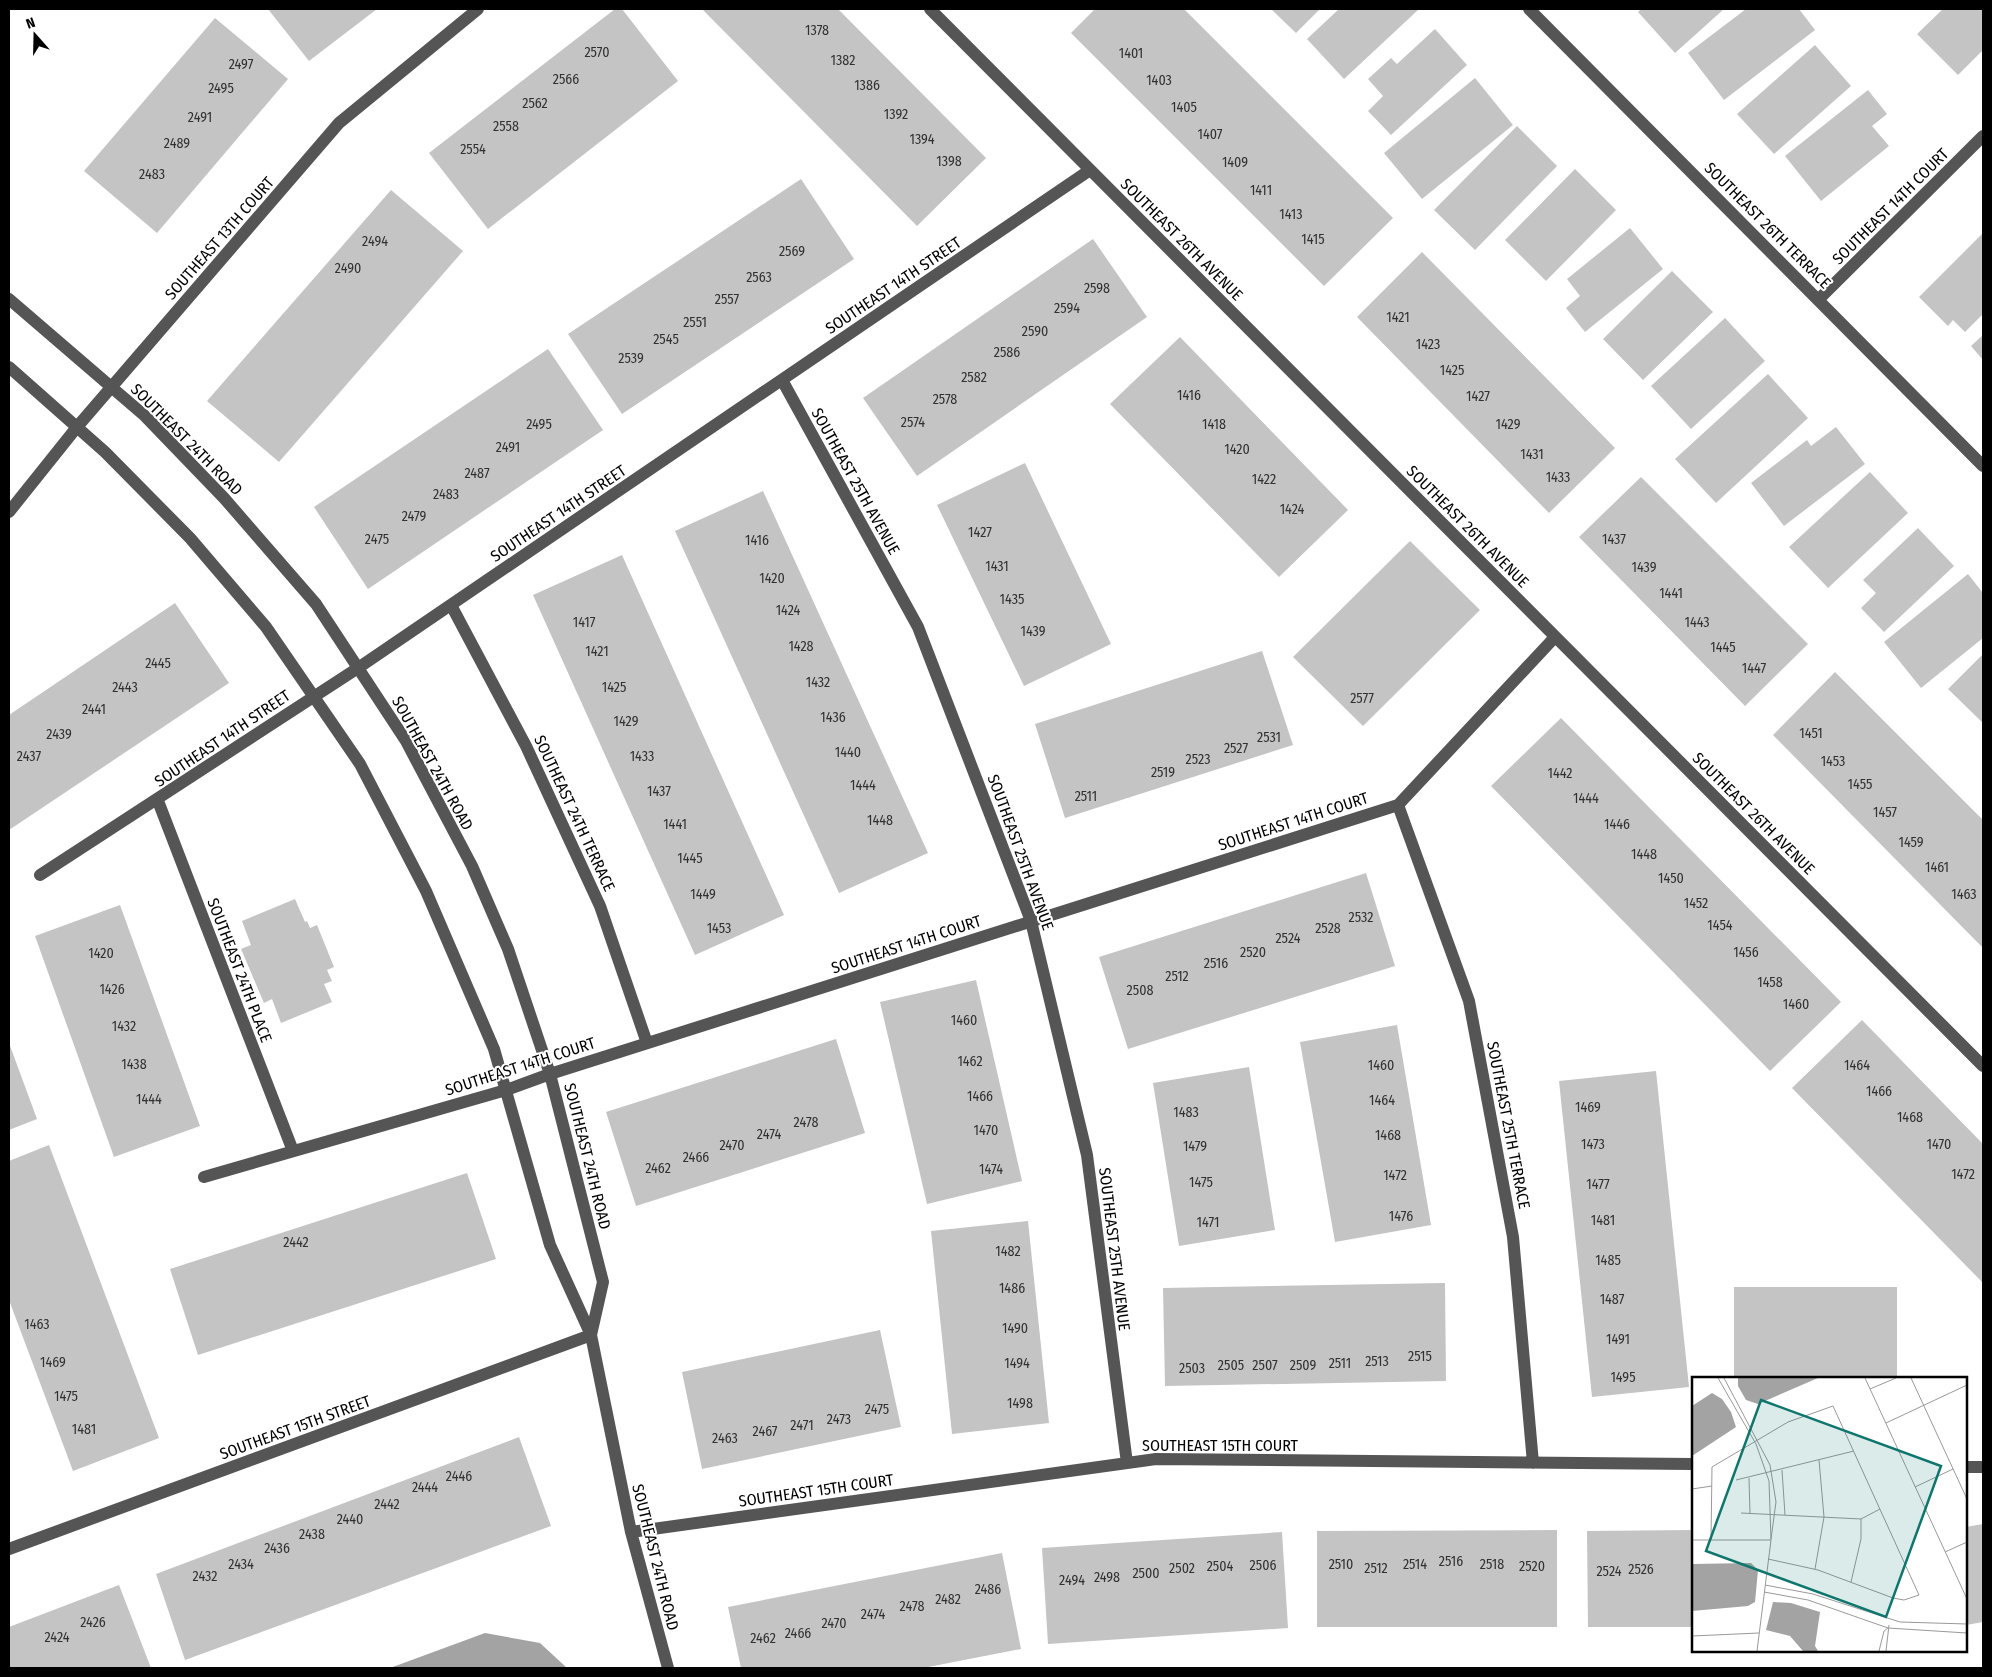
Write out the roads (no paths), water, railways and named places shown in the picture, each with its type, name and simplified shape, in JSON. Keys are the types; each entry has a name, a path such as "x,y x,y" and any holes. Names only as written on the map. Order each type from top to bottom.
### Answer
{"street":[{"name":"SOUTHEAST 13TH COURT","path":"9,512 77,427 339,123 478,9"},
{"name":"SOUTHEAST 26TH AVENUE","path":"930,9 1983,1066"},
{"name":"SOUTHEAST 26TH TERRACE","path":"1529,9 1983,466"},
{"name":"SOUTHEAST 14TH COURT","path":"1819,300 1983,136"},
{"name":"SOUTHEAST 14TH STREET","path":"40,875 158,801 358,668 1090,170"},
{"name":"SOUTHEAST 24TH ROAD","path":"9,299 145,416 224,498 316,604 406,741 472,866 508,949 550,1074 603,1282 591,1335"},
{"name":"SOUTHEAST 24TH ROAD","path":"9,366 77,427 190,538 266,627 360,764 426,891 494,1049 550,1246 591,1335 632,1532 668,1668"},
{"name":"SOUTHEAST 25TH AVENUE","path":"782,380 918,627 1032,921 1087,1155 1127,1463"},
{"name":"SOUTHEAST 24TH TERRACE","path":"451,605 526,746 600,906 647,1043"},
{"name":"SOUTHEAST 14TH COURT","path":"204,1178 506,1090 647,1043 1398,805 1555,637"},
{"name":"SOUTHEAST 24TH PLACE","path":"158,801 292,1151"},
{"name":"SOUTHEAST 25TH TERRACE","path":"1398,805 1469,1001 1513,1237 1533,1463"},
{"name":"SOUTHEAST 15TH STREET","path":"9,1549 591,1335"},
{"name":"SOUTHEAST 15TH COURT","path":"632,1532 1156,1459 1692,1464"},
{"path":"1967,1467 1983,1467"}]}
